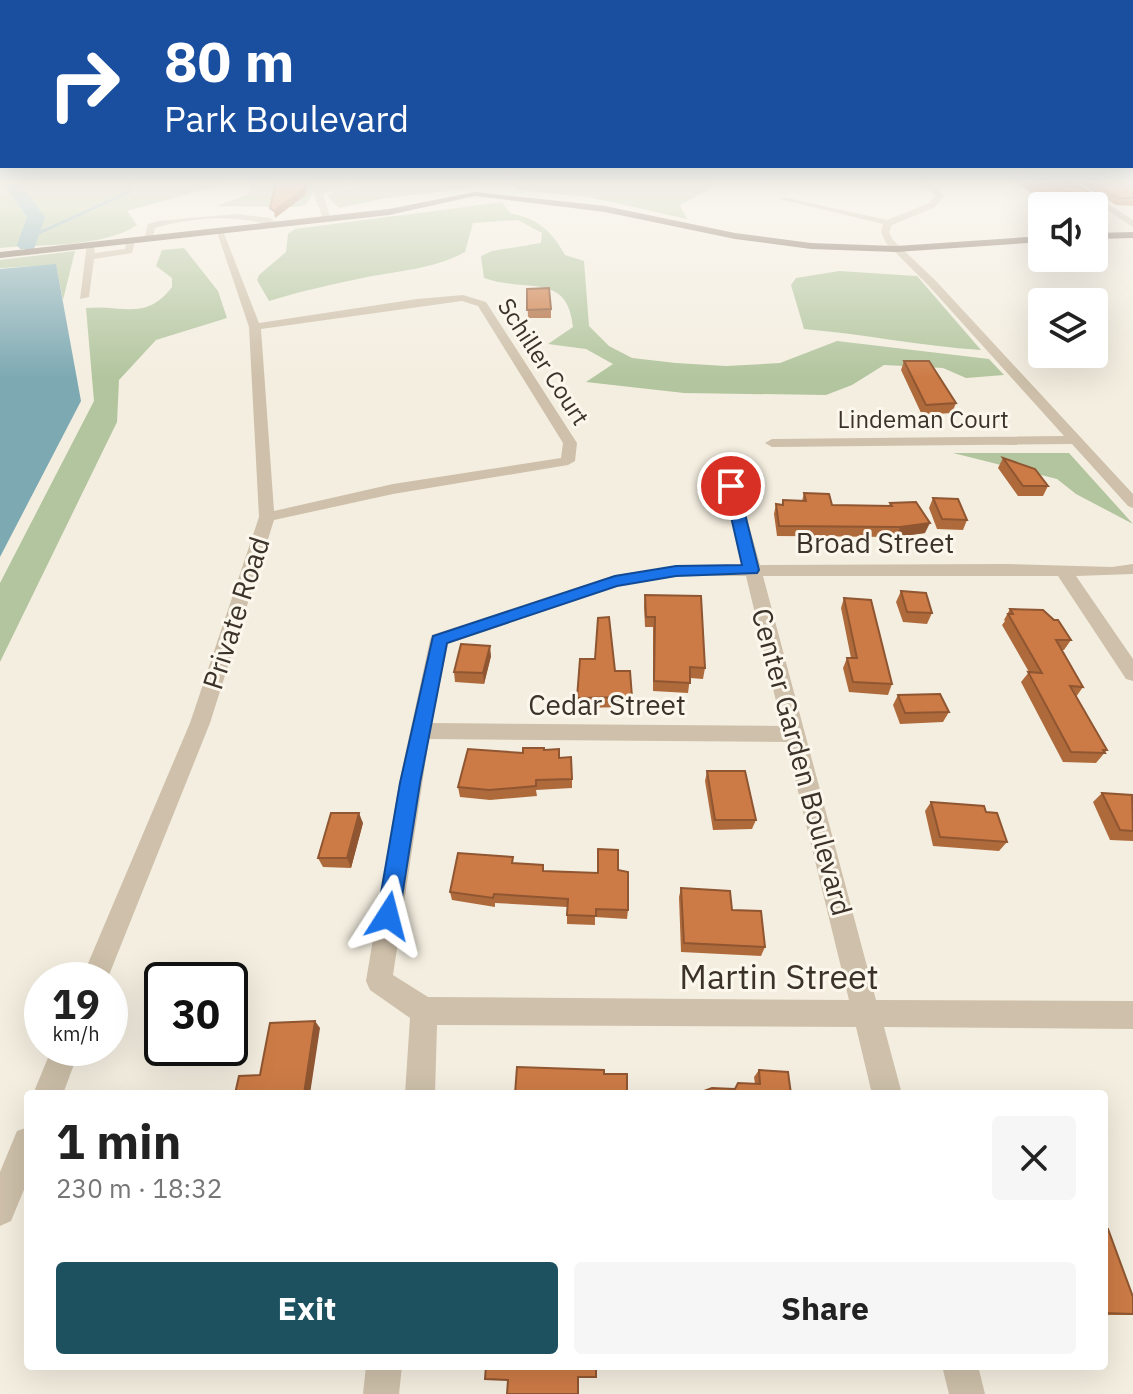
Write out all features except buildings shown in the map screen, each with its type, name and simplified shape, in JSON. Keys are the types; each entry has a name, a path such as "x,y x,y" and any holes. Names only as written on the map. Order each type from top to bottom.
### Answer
{"main road":[{"path":"0,255 63,248"},
{"path":"863,248 910,248"}],"street":[{"path":"84,297 90,248"},
{"path":"90,257 129,251 129,248"},
{"name":"Private Road","path":"101,962 200,723 267,517 255,327 225,248"},
{"path":"896,249 932,283 1133,503"},
{"name":"Schiller Court","path":"255,327 417,302 463,298 482,304 570,443 568,461 393,489 267,517"},
{"name":"Lindeman Court","path":"772,443 1075,440"},
{"name":"Center Garden Boulevard","path":"731,486 886,1090"},
{"name":"Broad Street","path":"420,731 439,640 500,617 615,581 676,571 1112,572 1133,569"},
{"path":"1064,572 1133,674"},
{"path":"420,731 379,981 424,1011 420,1090"},
{"name":"Cedar Street","path":"420,731 794,734"},
{"name":"Martin Street","path":"424,1011 1133,1015"},
{"path":"50,1090 59,1066"},
{"path":"0,1210 24,1152"},
{"path":"381,1394 384,1370"},
{"path":"961,1370 967,1394"}],"green space":[{"path":"184,248 218,291 227,318 156,340 119,380 117,422 0,662 0,583 94,401 86,308 143,308 162,298 172,287 172,278 156,266 162,250"},
{"path":"286,248 466,248 465,252 430,265 342,282 269,301 257,280"},
{"path":"560,248 565,255 584,261 589,326 609,346 632,358 726,366 780,363 837,341 989,359 1004,375 966,378 943,368 884,365 852,385 826,395 684,393 586,382 613,364 586,349 548,344 573,327 563,298 542,287 484,278 481,256 492,251"},
{"path":"75,251 63,300 56,265 0,268 0,260"},
{"path":"839,271 917,276 981,350 804,329 791,285 796,278"},
{"path":"953,453 1069,453 1133,524 1076,494 1057,479"}],"water":[{"path":"56,264 81,401 0,557 0,269"}],"route":[{"path":"388,916 410,783 439,640 500,617 615,581 676,571 751,570 731,486"}]}
